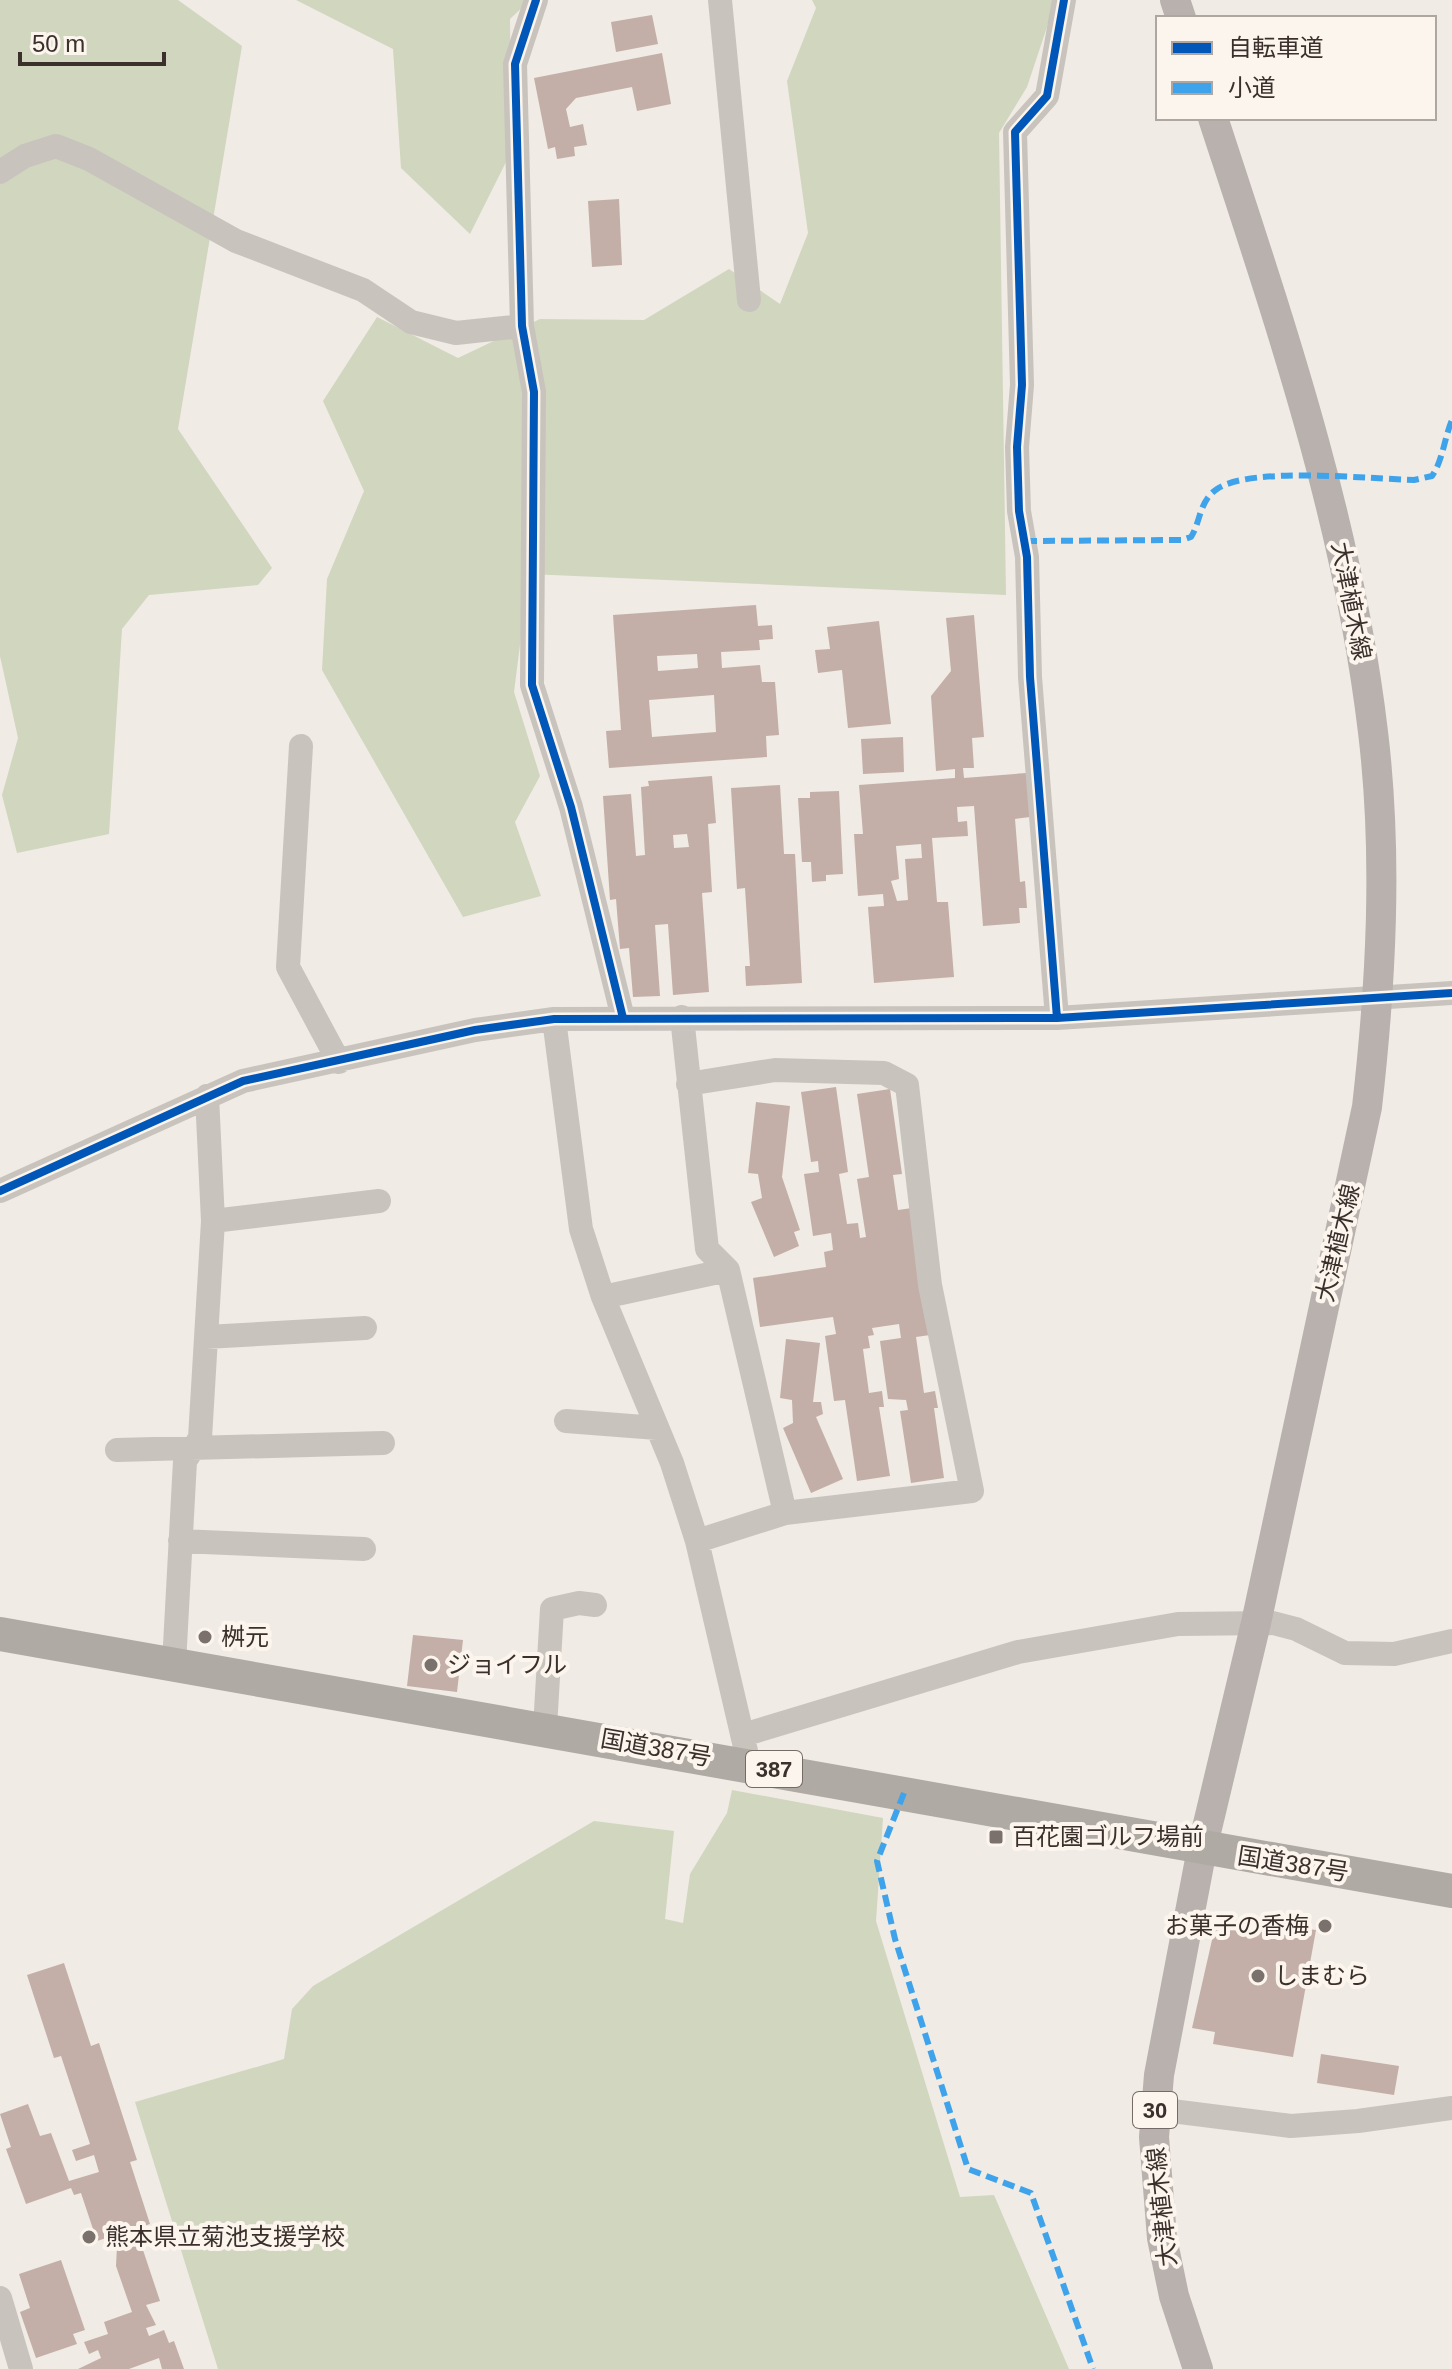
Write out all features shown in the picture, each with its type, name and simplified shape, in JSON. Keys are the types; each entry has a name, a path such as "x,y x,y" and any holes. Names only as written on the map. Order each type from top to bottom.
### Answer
{"highway":[{"name":"国道387号","path":"0,1634 545,1728 746,1750 1202,1849 1452,1891"}],"main road":[{"name":"大津植木線","path":"1198,2369 1174,2296 1162,2238 1155,2168 1156,2109 1202,1849 1256,1623 1367,1107 1378,999 1380,814 1373,732 1351,597 1305,401 1214,120"}],"street":[{"path":"536,0 515,64 522,326 534,392 532,685 571,807 623,1018"},
{"path":"720,0 749,300"},
{"path":"1057,1018 1030,677 1027,557 1019,511 1017,447 1022,385 1015,132 1047,96 1064,0"},
{"path":"0,172 25,156 56,146 89,159 236,241 363,290 411,322 456,333 522,326"},
{"path":"301,746 288,967 339,1062"},
{"path":"0,1191 243,1081 475,1030 554,1019 1057,1018 1452,993"},
{"path":"682,1017 707,1249 728,1270 785,1513"},
{"path":"554,1019 581,1229 603,1297 657,1428 697,1541 746,1750 1018,1652 1178,1624 1256,1623 1296,1629 1345,1653 1394,1654 1452,1641"},
{"path":"688,1084 775,1070 884,1073 907,1085 930,1285 972,1491 785,1513 697,1541"},
{"path":"174,1664 185,1461 200,1438 213,1221 207,1096"},
{"path":"213,1221 379,1201"},
{"path":"603,1297 728,1270"},
{"path":"206,1337 365,1328"},
{"path":"566,1421 657,1428"},
{"path":"117,1450 383,1443"},
{"path":"180,1541 364,1549"},
{"path":"545,1728 552,1609 579,1603 595,1605"},
{"path":"1156,2109 1291,2126 1358,2121 1452,2108"},
{"path":"0,2298 21,2369"}],"green space":[{"path":"0,0 178,0 242,46 178,429 272,568 258,585 149,595 122,629 109,834 17,853 2,795 18,738 0,656"},
{"path":"296,0 530,0 510,19 511,152 470,234 401,168 393,49"},
{"path":"812,0 1056,0 1027,87 999,133 1006,595 529,574 514,692 540,776 515,822 541,896 463,917 322,670 327,579 364,491 323,401 377,317 458,358 540,319 644,320 729,269 780,304 808,233 787,81 816,8"},
{"path":"732,1790 883,1818 876,1921 960,2197 994,2195 1069,2369 218,2369 135,2102 284,2059 292,2009 313,1986 594,1821 674,1831 665,1919 683,1923 690,1874 727,1813"}],"building":[{"path":"652,15 658,44 616,52 611,22"},
{"path":"662,53 671,104 637,111 632,87 576,98 566,109 570,127 583,124 587,145 574,147 575,156 557,159 555,147 548,149 534,78"},
{"path":"619,199 622,265 592,267 588,201"},
{"path":"756,605 758,626 772,625 773,639 759,640 760,650 721,652 722,668 760,665 762,682 775,682 779,735 766,736 767,757 609,768 606,731 621,730 613,615","holes":["697,654 698,668 658,671 657,656","714,695 716,732 652,737 649,700"]},
{"path":"974,615 984,737 972,738 974,768 963,768 964,778 1027,773 1030,817 1015,819 1020,882 1025,881 1027,908 1019,908 1020,923 983,926 974,806 957,807 958,822 967,821 968,836 932,838 937,902 948,902 954,977 874,983 868,907 884,906 883,894 858,896 854,834 863,834 859,785 955,778 955,769 936,771 931,696 951,671 946,618","holes":["921,844 922,858 905,859 908,900 897,901 891,881 899,879 896,846"]},
{"path":"879,621 891,724 848,728 842,670 818,673 815,650 830,649 827,627"},
{"path":"903,737 904,772 863,774 861,739"},
{"path":"712,776 716,823 708,824 712,892 702,893 709,992 673,995 668,924 655,925 660,996 633,997 629,948 620,949 616,899 610,900 603,796 631,794 636,856 645,855 641,787 649,786 648,781","holes":["687,834 689,847 674,848 673,835"]},
{"path":"780,785 784,854 795,854 802,983 746,986 745,966 750,966 745,888 737,889 731,788"},
{"path":"839,791 843,874 826,875 826,881 812,882 811,862 802,862 798,798 810,798 810,792"},
{"path":"836,1087 848,1172 839,1174 847,1224 858,1223 860,1238 866,1237 857,1179 869,1177 857,1094 890,1089 902,1174 893,1175 898,1210 912,1208 930,1335 916,1337 924,1393 935,1391 938,1408 934,1408 944,1478 911,1483 900,1411 908,1410 906,1400 888,1399 880,1341 901,1338 899,1324 872,1328 874,1335 868,1336 870,1348 863,1349 869,1393 882,1391 884,1407 879,1407 890,1476 857,1481 845,1400 834,1401 825,1336 836,1334 833,1317 760,1327 753,1278 826,1267 824,1252 833,1250 831,1233 813,1236 804,1174 819,1172 818,1161 811,1162 801,1092"},
{"path":"756,1102 790,1106 782,1177 800,1230 794,1232 799,1246 774,1257 751,1202 762,1198 758,1174 748,1173"},
{"path":"786,1339 820,1343 813,1402 821,1402 823,1414 816,1417 843,1479 811,1493 783,1428 793,1423 792,1400 780,1398"},
{"path":"413,1635 463,1640 457,1692 407,1686"},
{"path":"1217,1918 1316,1930 1293,2057 1213,2044 1215,2032 1192,2028"},
{"path":"64,1963 91,2046 99,2043 137,2160 130,2162 150,2224 97,2241 81,2193 74,2195 71,2188 26,2204 6,2149 11,2147 0,2114 28,2104 40,2136 51,2133 69,2181 99,2172 94,2155 76,2161 72,2150 90,2144 61,2056 54,2058 27,1975"},
{"path":"1321,2054 1399,2066 1394,2095 1317,2083"},
{"path":"139,2238 160,2301 146,2305 156,2325 146,2328 149,2336 164,2330 169,2343 174,2341 184,2369 162,2369 159,2358 129,2369 78,2369 101,2358 98,2350 89,2354 84,2342 108,2334 104,2322 132,2312 116,2266 117,2246"},
{"path":"61,2260 85,2330 73,2334 77,2344 36,2358 20,2312 30,2308 19,2274"}],"marked path":[{"path":"1025,541 1182,540 1191,537 1211,494 1233,482 1256,478 1312,476 1414,480 1432,476 1452,420"},
{"path":"904,1793 877,1861 895,1939 968,2169 1031,2193 1093,2369"}],"cycle path":[{"path":"536,0 515,64 522,326 534,392 532,685 571,807 623,1018"},
{"path":"1057,1018 1030,677 1027,557 1019,511 1017,447 1022,385 1015,132 1047,96 1064,0"},
{"path":"0,1191 243,1081 475,1030 554,1019 1057,1018 1452,993"}],"place":[{"name":"桝元","path":"205,1637"},
{"name":"ジョイフル","path":"431,1665"},
{"name":"百花園ゴルフ場前","path":"996,1837"},
{"name":"お菓子の香梅","path":"1325,1926"},
{"name":"しまむら","path":"1258,1976"},
{"name":"熊本県立菊池支援学校","path":"89,2237"}]}
